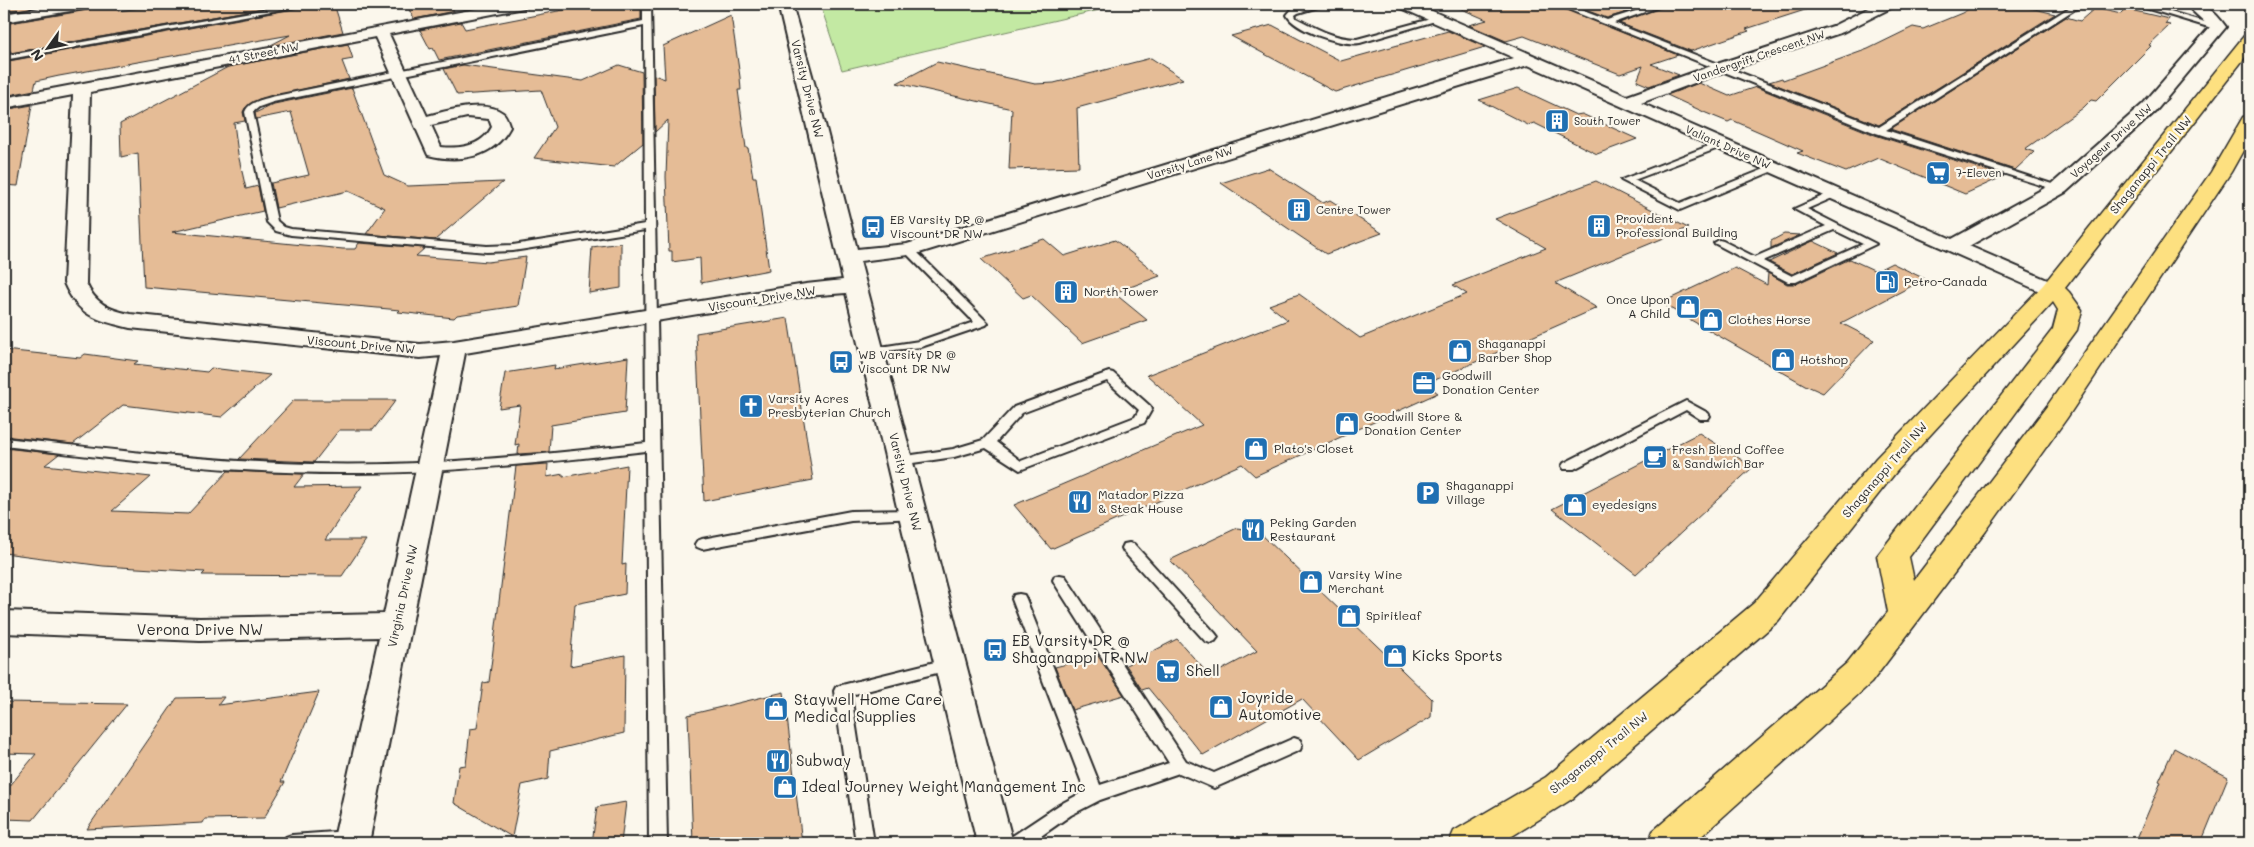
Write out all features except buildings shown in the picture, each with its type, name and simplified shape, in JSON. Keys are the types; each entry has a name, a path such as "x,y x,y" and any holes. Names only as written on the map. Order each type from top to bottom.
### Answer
{"main road":[{"name":"Shaganappi Trail NW","path":"1468,843 1559,788 1766,612 1886,465 2051,290 2250,40"},
{"path":"1667,843 1859,673 1975,524 2057,412 2221,172 2250,121"},
{"path":"1905,615 1893,556 2065,330 2070,310 2061,297 2051,290"}],"street":[{"path":"4,18 88,4"},
{"name":"41 Street NW","path":"4,103 524,4"},
{"name":"Varsity Drive NW","path":"785,4 809,93 871,352 995,843"},
{"name":"Vandergrift Crescent NW","path":"1626,102 1720,68 1838,29 1888,4"},
{"path":"2192,4 2206,14 2218,27"},
{"name":"Valiant Drive NW","path":"1412,5 1438,19 2051,290"},
{"name":"Voyageur Drive NW","path":"1953,247 2059,188 2149,108 2218,27"},
{"path":"380,32 421,122"},
{"name":"Varsity Lane NW","path":"848,256 909,250 1529,59"},
{"name":"Viscount Drive NW","path":"82,88 75,283 80,296 86,304 100,312 130,321 394,350 420,351 454,348 806,290 855,286"},
{"name":"Virginia Drive NW","path":"352,841 454,348"},
{"name":"Verona Drive NW","path":"4,622 95,628 202,631 397,625"}],"lane":[{"path":"4,58 306,4"},
{"path":"647,4 658,843"},
{"path":"1324,4 1295,11 1290,15 1293,19 1333,39 1346,42 1357,41 1438,19"},
{"path":"1559,4 1879,131 2059,188"},
{"path":"1606,23 1664,4"},
{"path":"1879,131 2080,4"},
{"path":"2136,4 2218,27"},
{"path":"647,23 263,102 250,109 272,222 280,229 291,232 487,249 513,248 649,226"},
{"path":"1721,144 1626,180 1680,207 1775,168"},
{"path":"1719,243 1792,280 1871,244 1799,209 1834,194"},
{"path":"1756,261 1834,226"},
{"path":"871,352 921,344 982,323 909,250"},
{"path":"899,461 954,453 988,443 1018,410 1109,376 1146,409 1140,420 1020,466 988,443"},
{"path":"1569,466 1686,405 1704,416"},
{"path":"4,442 177,462 353,469 429,467 552,458 652,446"},
{"path":"702,544 851,516 913,515"},
{"path":"1129,548 1210,637"},
{"path":"1060,580 1180,766 1214,781 1294,745"},
{"path":"1020,599 1094,794"},
{"path":"866,843 842,691 951,664"},
{"path":"1017,843 1065,810 1094,794 1180,766"},
{"path":"292,843 352,841"}],"green space":[{"path":"820,4 1125,4 842,70"}],"place":[{"name":"South Tower","path":"1557,121"},
{"name":"7-Eleven","path":"1938,173"},
{"name":"Centre Tower","path":"1299,210"},
{"name":"Provident Professional Building","path":"1599,226"},
{"name":"EB Varsity DR @ Viscount DR NW","path":"873,227"},
{"name":"Petro-Canada","path":"1887,282"},
{"name":"North Tower","path":"1066,292"},
{"name":"Once Upon A Child","path":"1688,307"},
{"name":"Clothes Horse","path":"1711,320"},
{"name":"Shaganappi Barber Shop","path":"1460,351"},
{"name":"Hotshop","path":"1783,360"},
{"name":"WB Varsity DR @ Viscount DR NW","path":"841,362"},
{"name":"Goodwill Donation Center","path":"1424,383"},
{"name":"Varsity Acres Presbyterian Church","path":"751,406"},
{"name":"Goodwill Store & Donation Center","path":"1347,424"},
{"name":"Plato's Closet","path":"1256,449"},
{"name":"Fresh Blend Coffee & Sandwich Bar","path":"1655,457"},
{"name":"Shaganappi Village","path":"1428,493"},
{"name":"Matador Pizza & Steak House","path":"1080,502"},
{"name":"eyedesigns","path":"1575,505"},
{"name":"Peking Garden Restaurant","path":"1253,530"},
{"name":"Varsity Wine Merchant","path":"1311,582"},
{"name":"Spiritleaf","path":"1349,616"},
{"name":"EB Varsity DR @ Shaganappi TR NW","path":"995,650"},
{"name":"Kicks Sports","path":"1395,656"},
{"name":"Shell","path":"1168,671"},
{"name":"Joyride Automotive","path":"1221,707"},
{"name":"Staywell Home Care Medical Supplies","path":"776,709"},
{"name":"Subway","path":"778,761"},
{"name":"Ideal Journey Weight Management Inc","path":"785,787"}]}
